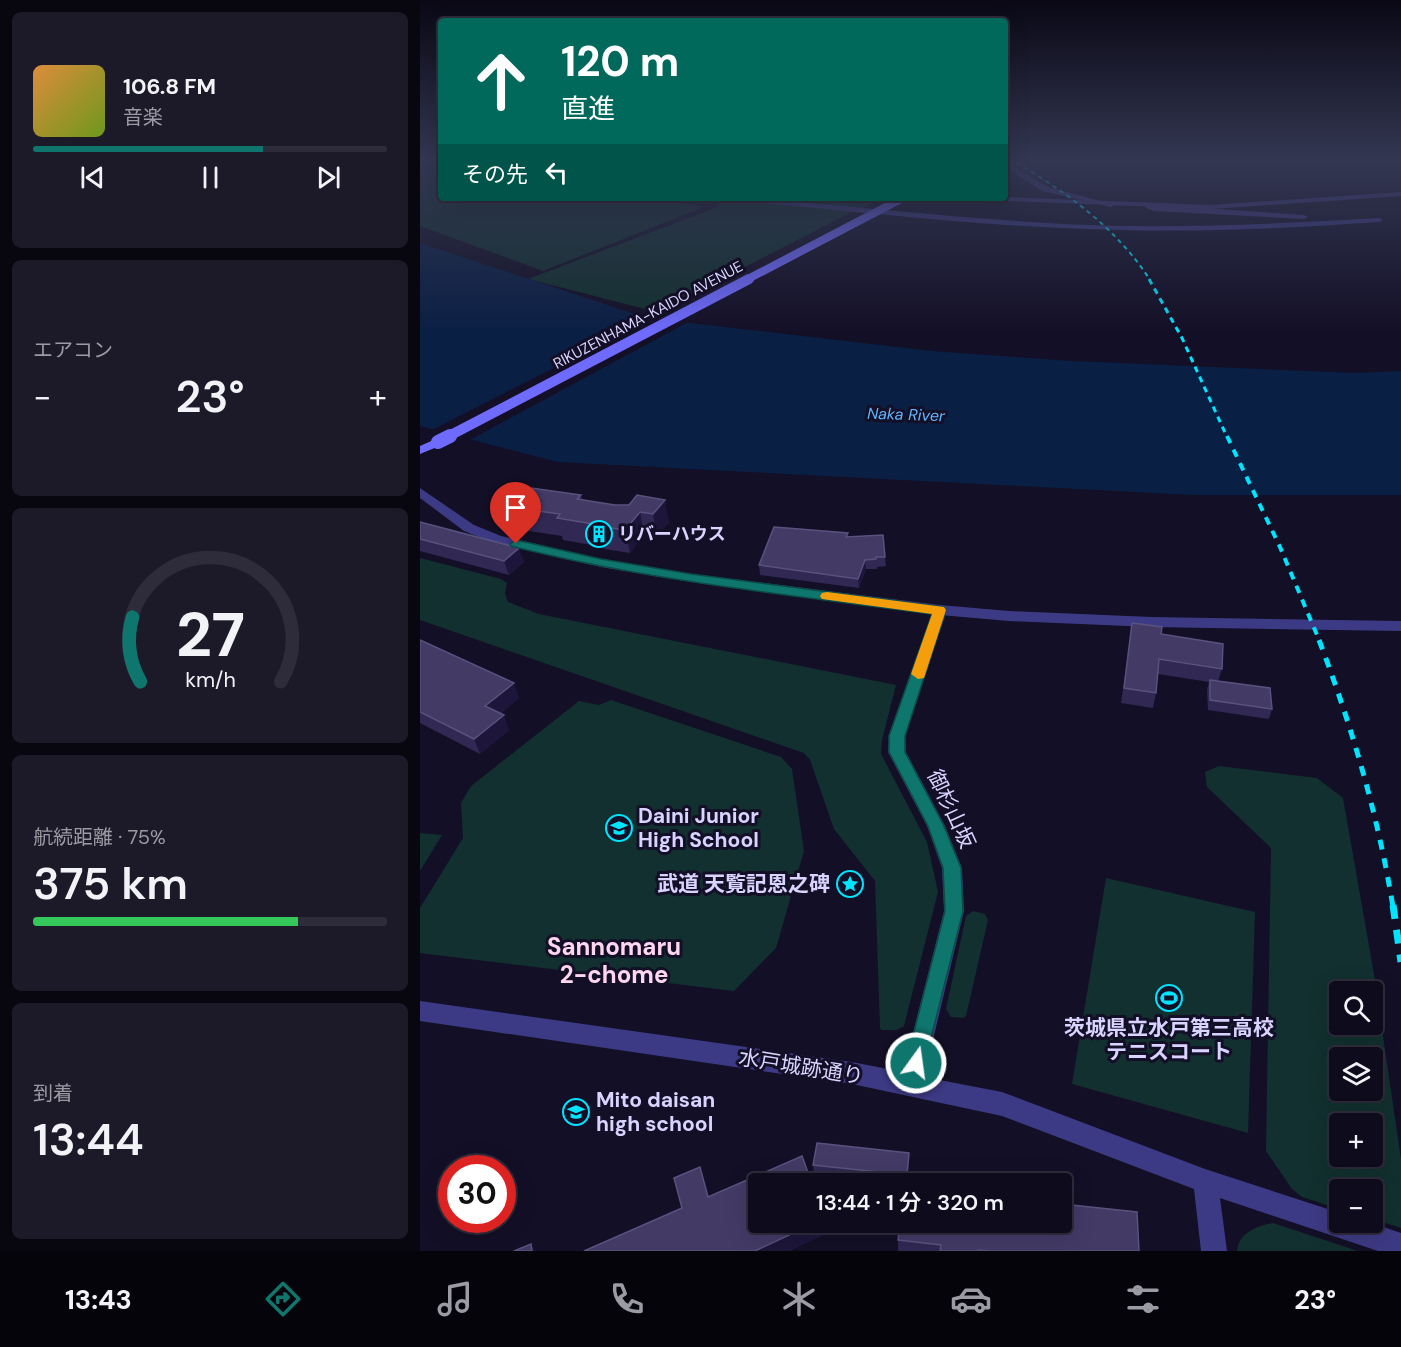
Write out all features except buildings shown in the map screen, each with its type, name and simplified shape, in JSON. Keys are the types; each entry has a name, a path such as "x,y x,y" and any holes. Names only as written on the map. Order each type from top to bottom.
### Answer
{"main road":[{"name":"RIKUZENHAMA-KAIDO AVENUE","path":"420,450 866,217"}],"street":[{"path":"968,217 1075,226 1249,228 1379,220"},
{"path":"1319,217 1379,220"},
{"path":"1368,228 1379,220"},
{"path":"420,492 469,528 496,539 601,563 691,578 940,610 1009,616 1151,622 1401,626"},
{"name":"御杉山坂","path":"911,1085 954,911 952,868 936,826 897,752 897,736 940,610"},
{"name":"水戸城跡通り","path":"420,1011 852,1073 1002,1104 1205,1180 1401,1246"},
{"path":"1205,1180 1214,1251"}],"green space":[{"path":"420,217 678,217 543,271 420,226"},
{"path":"690,217 842,217 657,312 528,279"},
{"path":"420,558 501,579 507,583 505,594 508,602 539,614 896,685 882,740 881,754 927,842 938,892 904,1026 897,1030 880,1028 875,881 834,829 810,760 804,753 420,620"},
{"name":"Daini Junior High School","path":"611,700 781,757 792,769 804,851 776,948 734,991 420,953 420,908 463,838 461,803 471,786 579,701 599,705"},
{"path":"1219,766 1317,778 1343,798 1375,981 1329,981 1329,1035 1383,1035 1401,1159 1401,1228 1383,1222 1383,1179 1329,1179 1329,1206 1302,1197 1292,1189 1266,1151 1271,848 1207,787 1205,772"},
{"path":"420,833 442,835 420,871"},
{"name":"茨城県立水戸第三高校 テニスコート","path":"1106,878 1255,912 1248,1133 1072,1084"},
{"path":"973,911 985,914 988,920 966,1016 951,1017 946,1009 966,916"},
{"path":"1273,1223 1358,1251 1237,1251 1241,1239 1250,1231"}],"water":[{"name":"Naka River","path":"420,243 647,318 932,351 1072,361 1355,373 1401,371 1401,495 1192,495 557,462 420,426"}],"pier":[{"path":"656,316 690,321 466,442 428,432"}],"railway":[{"path":"1095,217 1121,243 1150,280"},
{"path":"1149,279 1182,338 1227,437"},
{"path":"1227,436 1280,547 1320,642"},
{"path":"1319,640 1363,772 1380,839 1393,907"},
{"path":"1393,905 1401,962"}],"slow traffic":[{"path":"827,596 940,610 918,674"}],"place":[{"name":"リバーハウス","path":"599,534"},
{"name":"Daini Junior High School","path":"619,828"},
{"name":"武道 天覧記恩之碑","path":"850,884"},
{"name":"茨城県立水戸第三高校 テニスコート","path":"1169,998"},
{"name":"Mito daisan high school","path":"576,1112"}],"district":[{"name":"Sannomaru 2-chome","path":"614,961"}],"route":[{"path":"516,544 601,563 691,578 940,610 897,736 897,752 936,826 952,868 954,911 916,1063"}]}
